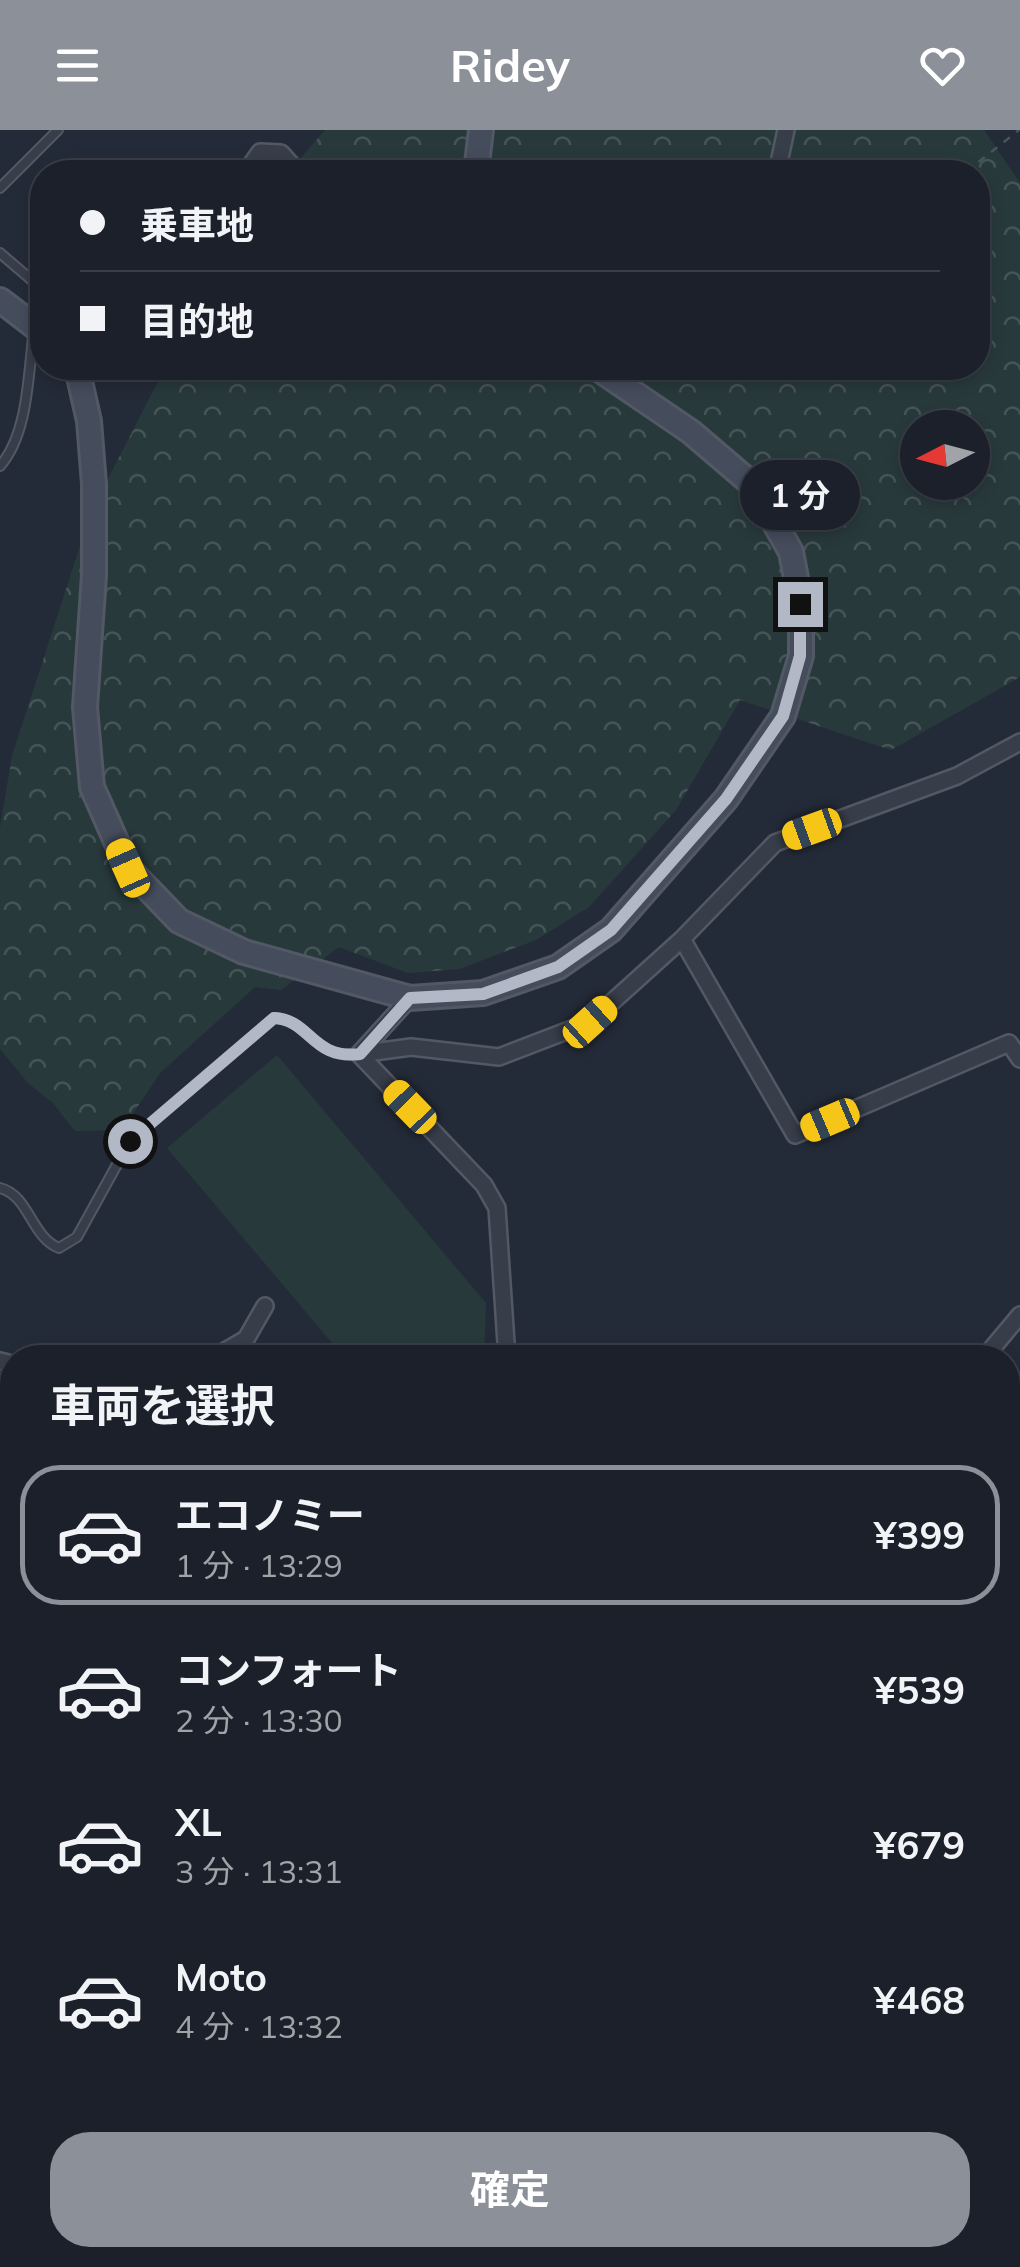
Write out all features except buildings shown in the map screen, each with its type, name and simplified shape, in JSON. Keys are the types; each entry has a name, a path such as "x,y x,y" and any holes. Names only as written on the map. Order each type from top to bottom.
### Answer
{"street":[{"path":"477,160 481,130"},
{"path":"780,160 786,130"},
{"path":"254,160 260,152 281,152 288,160"},
{"path":"0,300 30,321"},
{"path":"80,380 89,421 94,484 94,575 85,707 92,787 128,868 179,921 244,952 410,998 483,994 558,967 611,930 726,799 783,716 788,701 800,656 800,604 791,552 753,485 691,432 615,380"},
{"path":"360,1054 411,1046 500,1057 590,1022 682,939 774,843 958,776 1020,742"},
{"path":"682,939 795,1135 1009,1044 1020,1060"},
{"path":"360,1054 410,998"},
{"path":"360,1054 484,1185 497,1208 506,1345"},
{"path":"236,1345 246,1339 264,1306"},
{"path":"995,1345 1020,1315"}],"lane":[{"path":"0,188 58,130"},
{"path":"0,253 30,279"},
{"path":"0,466 10,454 30,376"},
{"path":"0,1188 7,1188 21,1202 49,1244 59,1248 77,1237 130,1141 274,1018 288,1019 329,1053 360,1054"}],"path":[{"path":"981,160 1020,130"}],"green space":[{"path":"325,130 984,130 1020,183 1020,677 891,750 740,700 676,810 589,907 536,940 459,969 408,973 339,947 281,990 255,987 160,1073 122,1130 75,1131 0,1049 0,828 12,756 91,512 159,380 990,380 990,160 299,160"},
{"path":"277,1055 486,1303 484,1345 334,1345 167,1148"}],"route":[{"path":"130,1141 274,1018 288,1019 329,1053 360,1054 410,998 483,994 558,967 611,930 726,799 783,716 800,656 800,604"}]}
